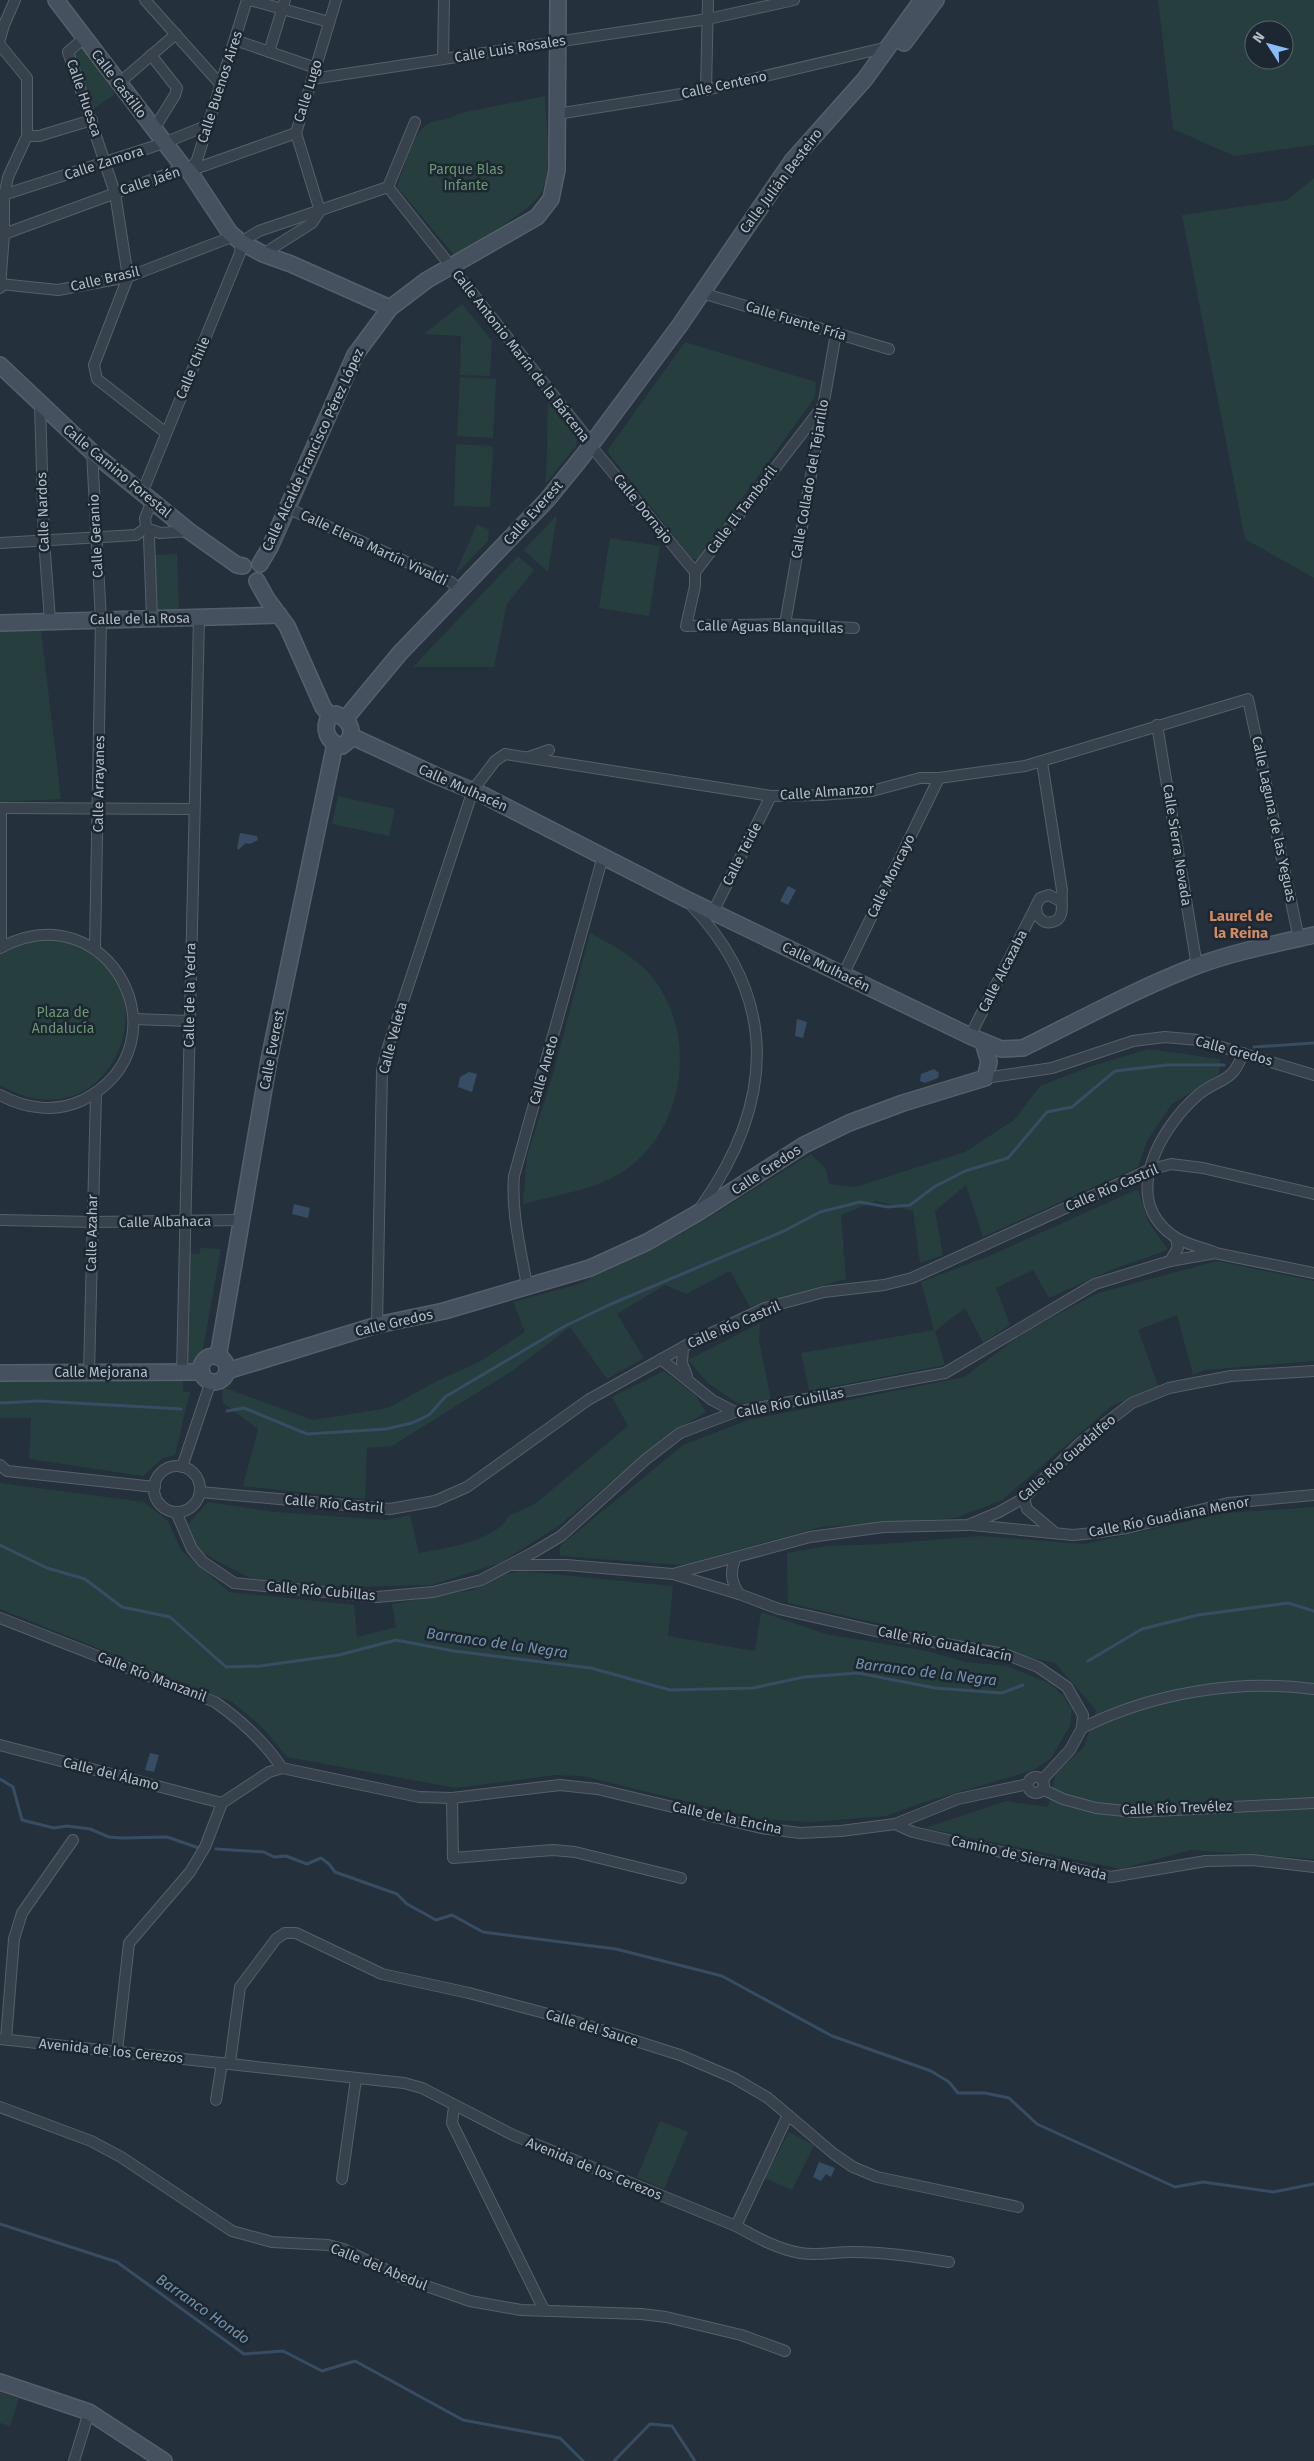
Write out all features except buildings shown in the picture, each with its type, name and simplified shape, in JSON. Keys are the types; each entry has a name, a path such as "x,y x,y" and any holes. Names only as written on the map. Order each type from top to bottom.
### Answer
{"street":[{"path":"0,39 4,24 16,0"},
{"name":"Calle Castillo","path":"56,0 237,239"},
{"path":"145,0 221,85"},
{"path":"249,0 283,4 329,22"},
{"name":"Calle Buenos Aires","path":"186,170 197,160 249,0"},
{"name":"Calle Lugo","path":"320,211 296,133 336,0"},
{"path":"443,59 444,0"},
{"name":"Calle Alcalde Francisco Pérez López","path":"260,564 270,548 355,355 390,308 450,266 537,216 550,199 557,170 558,0"},
{"path":"706,90 708,0"},
{"name":"Calle Luis Rosales","path":"312,79 708,19 794,0"},
{"name":"Calle Julián Besteiro","path":"702,293 792,161 868,75 922,0"},
{"name":"Calle Julián Besteiro","path":"868,75 884,64 906,40 936,0"},
{"path":"269,52 283,4"},
{"path":"119,83 176,34"},
{"name":"Calle Huesca","path":"84,38 68,52 115,192 128,277"},
{"path":"235,40 316,68"},
{"path":"0,45 28,78 26,136 2,196 4,234 0,285"},
{"name":"Calle Centeno","path":"558,114 706,90 889,47"},
{"path":"151,55 177,88 176,95 154,129"},
{"path":"26,136 46,134 92,120"},
{"path":"415,122 388,187 450,266"},
{"name":"Calle Zamora","path":"2,196 164,143 208,125"},
{"name":"Calle Jaén","path":"4,234 115,192 296,133"},
{"name":"Calle Brasil","path":"0,285 58,290 128,277 388,187"},
{"name":"Calle Brasil","path":"264,254 312,223 320,211"},
{"path":"237,239 264,254 390,308"},
{"name":"Calle Chile","path":"152,618 149,538 145,518 147,497 166,433 240,252 237,239"},
{"name":"Calle Antonio Marín de la Bárcena","path":"450,266 591,446"},
{"path":"128,277 94,365 97,379 166,433"},
{"name":"Calle Fuente Fría","path":"702,293 889,349"},
{"name":"Calle Everest","path":"346,718 400,653 547,500 591,446 702,293"},
{"name":"Calle Collado del Tejarillo","path":"785,624 836,333"},
{"name":"Calle Camino Forestal","path":"0,365 92,452 147,497 172,526 189,531 237,565 243,566"},
{"name":"Calle Nardos","path":"40,404 44,540 50,620"},
{"name":"Calle El Tamboril","path":"694,572 823,406"},
{"name":"Calle Dornajo","path":"591,446 694,572"},
{"name":"Calle Geranio","path":"92,452 95,538 101,620"},
{"name":"Calle Elena Martín Vivaldi","path":"287,508 451,582 460,591"},
{"path":"0,543 136,535 148,530 172,526"},
{"path":"251,560 260,564 263,573 257,581 250,582 245,579 242,573 243,566 251,560"},
{"name":"Calle Aguas Blanquillas","path":"694,572 695,586 686,626 785,624 854,628"},
{"path":"257,581 267,599 287,626 323,707 330,716"},
{"name":"Calle de la Rosa","path":"0,623 279,614"},
{"name":"Calle de la Yedra","path":"182,1372 199,618"},
{"name":"Calle Arrayanes","path":"95,948 101,620"},
{"name":"Calle Almanzor","path":"472,790 495,761 504,754 771,796 872,791 920,778 939,778 1042,762 1157,725 1248,699"},
{"name":"Calle Laguna de las Yeguas","path":"1248,699 1307,937"},
{"path":"336,714 346,718 352,729 351,736 342,746 335,744 329,739 326,723 330,716 336,714"},
{"name":"Calle Sierra Nevada","path":"1157,725 1197,966"},
{"name":"Calle Mulhacén","path":"351,736 472,790 686,899 976,1039 1001,1049 1022,1048 1154,984 1197,966 1258,947 1307,937"},
{"name":"Calle Everest","path":"218,1356 269,1060 335,744"},
{"path":"528,758 549,750"},
{"name":"Calle Alcazaba","path":"1036,906 1040,919 1053,922 1062,913 1060,901 1062,890 1042,762"},
{"name":"Calle Moncayo","path":"843,974 939,778"},
{"name":"Calle Veleta","path":"377,1325 382,1072 387,1050 472,790"},
{"name":"Calle Teide","path":"713,912 771,796"},
{"path":"0,1095 12,1102 33,1108 55,1108 76,1104 96,1094 109,1082 128,1053 134,1019 129,991 115,967 95,948 62,935 41,934 20,938 0,947 0,808 194,809"},
{"name":"Calle Aneto","path":"527,1286 515,1216 514,1176 603,856"},
{"path":"1036,906 1045,896 1053,896 1060,901"},
{"path":"686,899 713,928 738,972 751,1007 758,1046 754,1094 746,1124 718,1184 696,1214"},
{"name":"Calle Alcazaba","path":"976,1039 1036,906"},
{"path":"134,1019 190,1021"},
{"name":"Calle Gredos","path":"227,1370 377,1325 444,1311 590,1268 647,1242 696,1214 804,1145 849,1123 902,1103 985,1078 1052,1068 1133,1041 1166,1037 1198,1040 1314,1075"},
{"path":"976,1039 989,1062 985,1078"},
{"path":"1215,1252 1176,1238 1156,1219 1148,1194 1149,1170 1160,1140 1177,1116 1200,1093 1225,1080 1237,1069 1243,1053"},
{"name":"Calle Azahar","path":"89,1372 96,1094"},
{"name":"Calle Río Castril","path":"200,1492 390,1509 435,1501 467,1487 588,1400 683,1347 765,1308 824,1292 884,1285 912,1278 1149,1170 1171,1164 1203,1168 1314,1194"},
{"name":"Calle Albahaca","path":"0,1220 185,1222 240,1220"},
{"path":"1170,1261 1178,1248 1176,1238"},
{"name":"Calle Río Cubillas","path":"176,1512 192,1549 202,1562 234,1583 377,1597 434,1592 481,1580 561,1536 645,1460 680,1433 735,1412 945,1373 1095,1284 1170,1261 1215,1252 1314,1273"},
{"path":"683,1347 682,1363 687,1377"},
{"path":"182,1467 207,1376 206,1360 218,1356 224,1360 227,1370 223,1378 207,1376"},
{"path":"661,1359 687,1377 712,1400 735,1412"},
{"name":"Calle Río Guadalfeo","path":"673,1574 735,1559 810,1537 884,1527 968,1525 999,1512 1024,1498 1080,1443 1132,1402 1169,1388 1231,1376 1314,1370"},
{"name":"Calle Mejorana","path":"0,1372 182,1372 207,1376"},
{"path":"710,1422 715,1411 712,1400"},
{"path":"182,1467 188,1469 198,1479 200,1492 194,1504 182,1511 176,1512 169,1510 158,1501 155,1487 161,1473 167,1469 182,1467"},
{"path":"2,1469 155,1487"},
{"name":"Calle Río Guadiana Menor","path":"968,1525 1073,1535 1126,1528 1228,1504 1314,1496"},
{"path":"1024,1498 1027,1509 1054,1532"},
{"path":"735,1559 731,1570 732,1583 739,1594"},
{"name":"Calle Río Guadalcacín","path":"508,1566 566,1564 673,1574 739,1594 778,1609 896,1636 1006,1654 1038,1667 1067,1687 1083,1715"},
{"name":"Calle Río Manzanil","path":"0,1618 215,1702 243,1721 272,1753 282,1768"},
{"path":"1082,1728 1103,1717 1152,1700 1201,1691 1246,1686 1293,1686 1314,1689"},
{"path":"1042,1785 1070,1750 1082,1728 1083,1715 1103,1717"},
{"name":"Calle del Álamo","path":"0,1746 222,1803"},
{"path":"116,2051 129,1943 190,1872 205,1847 222,1803 269,1772 282,1768"},
{"name":"Calle de la Encina","path":"282,1768 418,1797 452,1798 560,1785 597,1789 761,1828 790,1832 841,1831 895,1824 958,1799 1028,1784"},
{"name":"Calle Río Trevélez","path":"1028,1784 1029,1789 1034,1793 1042,1785 1063,1799 1096,1808 1135,1812 1314,1803"},
{"path":"452,1798 453,1858 553,1850 575,1852 680,1878"},
{"name":"Camino de Sierra Nevada","path":"895,1824 913,1832 1110,1877 1206,1861 1252,1860 1314,1867"},
{"path":"3,2039 14,1939 22,1913 73,1840"},
{"name":"Calle del Sauce","path":"226,2063 240,1987 276,1939 285,1934 296,1933 382,1974 469,1993 568,2019 680,2055 734,2078 768,2098 852,2167 877,2176 1018,2207"},
{"name":"Avenida de los Cerezos","path":"3,2039 404,2083 422,2088 513,2136 736,2226 769,2243 798,2253 821,2255 852,2252 908,2255 949,2262"},
{"path":"216,2100 226,2063"},
{"path":"342,2179 356,2079"},
{"path":"454,2106 452,2123 544,2310"},
{"name":"Calle del Abedul","path":"0,2107 91,2142 121,2157 232,2231 272,2242 328,2245 343,2249 403,2278 470,2301 521,2310 666,2317 741,2335 785,2351"},
{"path":"736,2226 788,2115"},
{"path":"0,2382 89,2412 164,2461"},
{"path":"74,2461 89,2412"}],"green space":[{"path":"1158,0 1314,0 1314,145 1234,156 1173,129"},
{"path":"83,48 115,94 92,110 75,54"},
{"name":"Parque Blas Infante","path":"545,96 548,157 542,191 527,208 515,217 454,255 397,187 418,133 430,123 451,118 460,113"},
{"path":"1314,178 1314,578 1245,539 1182,215 1287,200"},
{"path":"462,304 492,341 490,376 460,375 461,336 424,334"},
{"path":"685,342 816,382 815,397 698,560 692,559 607,451"},
{"path":"460,377 496,379 493,438 457,436"},
{"path":"548,402 577,438 576,446 546,483"},
{"path":"456,444 493,446 490,507 454,506"},
{"path":"557,515 548,572 524,550"},
{"path":"477,524 489,530 488,541 455,575"},
{"path":"610,538 660,546 649,616 599,608"},
{"path":"177,554 179,611 156,612 154,555"},
{"path":"518,556 534,570 507,604 494,667 413,667"},
{"path":"41,630 61,799 0,802 0,631"},
{"path":"338,796 395,809 389,836 332,824"},
{"path":"590,933 634,960 656,982 669,1005 677,1031 680,1057 678,1084 671,1109 660,1133 644,1154 624,1171 601,1183 523,1204 527,1156 554,1071"},
{"name":"Plaza de Andalucía","path":"38,939 85,949 113,973 125,1005 122,1040 106,1071 79,1093 43,1100 0,1085 0,954 17,944"},
{"path":"1148,1049 1220,1059 1219,1075 1172,1104 1147,1141 1138,1167 983,1237 966,1185 935,1211 943,1255 920,1263 913,1211 876,1201 841,1215 846,1279 750,1307 730,1271 686,1294 665,1285 617,1314 644,1358 607,1379 570,1327 515,1369 392,1446 367,1448 365,1499 243,1486 258,1429 223,1403 222,1387 313,1420 388,1408 437,1381 479,1362 525,1332 513,1302 579,1284 690,1229 811,1154 826,1169 829,1184 855,1187 965,1152 1014,1120 1040,1086 1089,1067"},
{"path":"1138,1189 1148,1221 1168,1250 1111,1270 1049,1298 1033,1270 996,1288 1010,1325 983,1343 965,1308 935,1331 945,1365 809,1391 801,1353 934,1330 921,1282 989,1256"},
{"path":"200,1248 221,1249 202,1355 192,1365 188,1364 189,1253 200,1254"},
{"path":"1217,1261 1314,1281 1314,1361 1205,1370 1193,1375 1177,1315 1138,1330 1159,1388 1113,1405 1002,1500 956,1518 821,1527 682,1565 560,1556 560,1546 683,1445 748,1420 964,1377 1028,1330 1098,1293"},
{"path":"760,1323 759,1340 771,1399 738,1404 708,1383 688,1360"},
{"path":"664,1371 696,1396 706,1412 665,1437 560,1525 500,1563 432,1585 350,1587 252,1579 215,1560 197,1548 188,1524 208,1502 275,1512 386,1520 410,1515 419,1553 469,1542 494,1531 503,1524 508,1516 535,1504 628,1426 612,1397"},
{"path":"0,1379 183,1380 183,1392 190,1392 175,1455 163,1458 143,1476 29,1459 31,1418 0,1418"},
{"path":"0,1483 144,1502 168,1521 181,1550 229,1592 354,1605 357,1637 396,1627 392,1604 473,1590 505,1574 522,1571 673,1586 668,1636 755,1651 761,1612 826,1634 927,1651 966,1662 1007,1666 1049,1683 1063,1695 1072,1710 1070,1726 1051,1758 1034,1770 922,1803 886,1816 811,1822 759,1819 582,1776 555,1775 456,1788 287,1757 262,1727 232,1702 0,1609"},
{"path":"1314,1507 1314,1859 1191,1850 1121,1869 925,1828 1006,1801 1048,1807 1056,1773 1084,1747 1096,1710 1055,1663 788,1603 787,1553 826,1546 884,1544 981,1536 1085,1544 1225,1513"},
{"path":"660,2121 688,2132 664,2189 637,2177"},
{"path":"789,2132 814,2145 792,2190 765,2178"},
{"path":"0,2392 19,2399 10,2426 0,2423"}],"water":[{"path":"240,833 257,836 258,840 250,844 246,843 238,850"},
{"path":"788,886 796,890 788,905 780,901"},
{"path":"797,1019 807,1022 803,1038 795,1036"},
{"path":"934,1069 939,1073 938,1078 925,1083 920,1081 921,1074"},
{"path":"469,1072 477,1074 472,1092 458,1087 460,1077"},
{"path":"294,1204 310,1208 308,1218 292,1214"},
{"path":"150,1753 159,1755 154,1772 145,1770"},
{"path":"819,2162 835,2168 831,2177 826,2174 821,2181 813,2177"}],"waterway":[{"path":"1254,1047 1314,1043"},
{"path":"227,1411 244,1408 307,1434 386,1429 412,1423 429,1415 445,1397 565,1326 611,1304 784,1231 820,1212 860,1202 888,1207 910,1205 934,1187 965,1171 1008,1158 1047,1112 1072,1107 1115,1071 1167,1065 1224,1065"},
{"path":"0,1403 40,1401 181,1409"},
{"name":"Barranco de la Negra","path":"0,1545 47,1568 85,1579 122,1607 170,1617 226,1667 260,1666 339,1655 396,1640 454,1651 591,1668 670,1690 753,1688 804,1677 858,1673 935,1688 1002,1693 1023,1685"},
{"name":"Barranco de la Negra","path":"1088,1661 1142,1629 1198,1615 1288,1603 1314,1611"},
{"path":"0,1779 13,1787 22,1820 54,1828 67,1826 90,1829 109,1837 167,1837 199,1848"},
{"path":"216,1849 264,1852 274,1857 286,1856 307,1864 321,1858 335,1872 397,1894 407,1904 436,1920 452,1915 483,1932 616,1949 722,1976 832,2036 931,2071 949,2082 958,2093 985,2093 1009,2098 1037,2124 1175,2187 1203,2182 1273,2192 1314,2184"},
{"name":"Barranco Hondo","path":"0,2224 117,2262 244,2354 283,2351 322,2371 355,2361 463,2420 560,2438 583,2461"},
{"name":"Barranco Hondo","path":"614,2461 650,2424 672,2426 695,2461"}],"district":[{"name":"Laurel de la Reina","path":"1241,924"}]}
